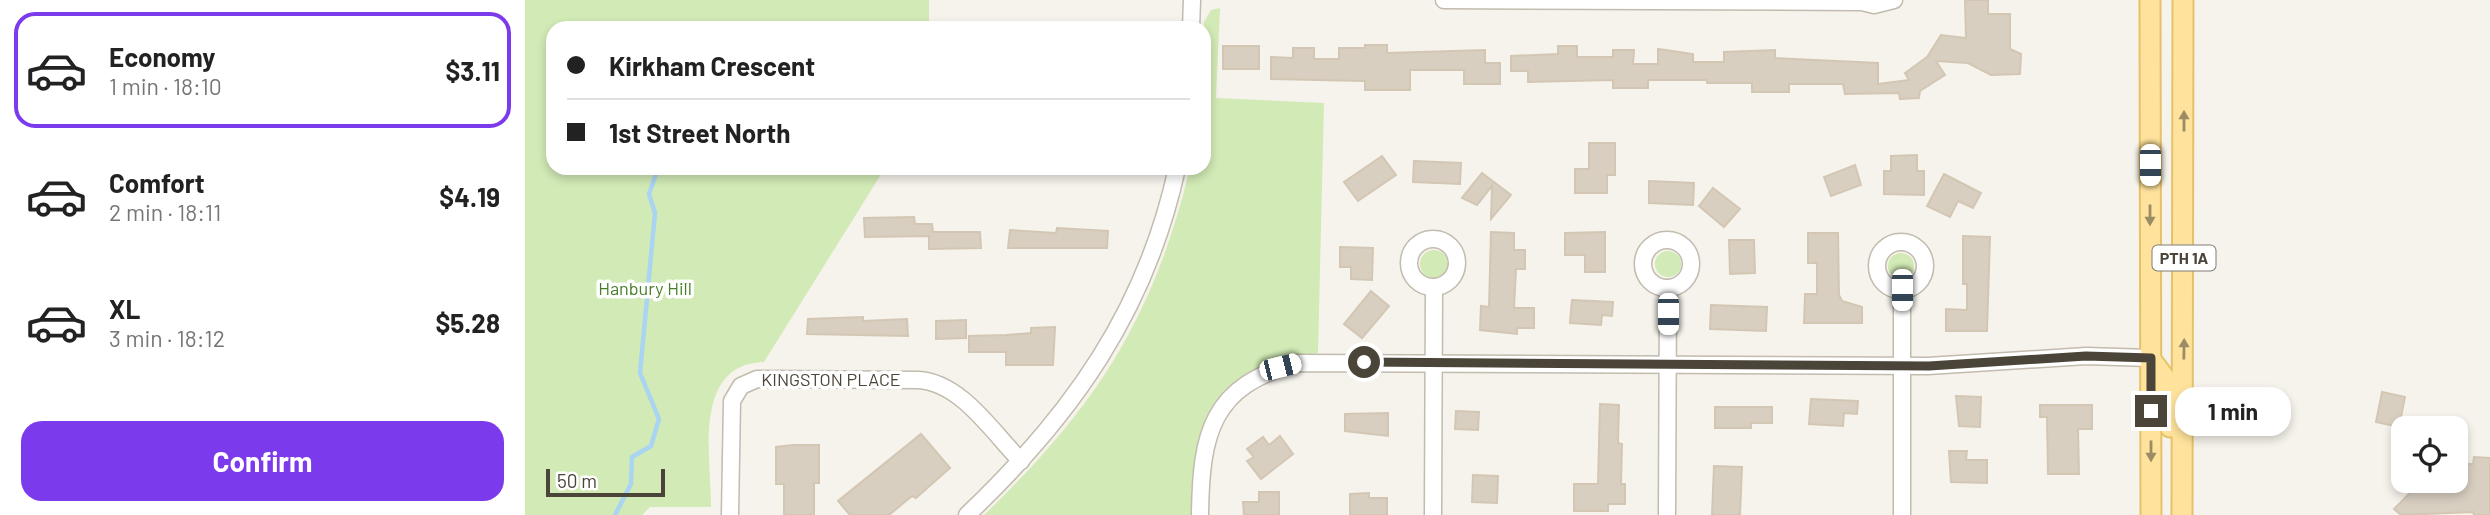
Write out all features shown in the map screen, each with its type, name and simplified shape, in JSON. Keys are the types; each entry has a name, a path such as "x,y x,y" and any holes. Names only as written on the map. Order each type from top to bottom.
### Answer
{"main road":[{"name":"PTH 1A","path":"2150,0 2151,515"},
{"name":"PTH 1A","path":"2182,515 2183,0"},
{"path":"2151,358 2164,374 2170,390 2170,470 2175,515"}],"street":[{"path":"1191,21 1192,0"},
{"path":"1444,0 1862,2 1874,5 1889,4 1894,0"},
{"path":"967,515 1021,461 1068,407 1128,313 1150,257 1175,175"},
{"path":"1433,515 1434,287"},
{"path":"1667,515 1668,288"},
{"path":"1902,290 1902,515"},
{"path":"1201,515 1201,468 1210,429 1223,406 1260,375 1298,363 1902,366 2086,356 2151,358"},
{"name":"KINGSTON PLACE","path":"730,515 732,401 741,386 757,379 918,380 937,383 952,391 1021,461"}],"green space":[{"name":"Hanbury Hill","path":"525,0 929,0 929,21 546,21 546,175 881,175 764,362 741,367 725,379 716,396 709,440 711,507 650,507 642,515 525,515"},
{"path":"1220,8 1216,98 1324,103 1318,353 1282,360 1254,371 1231,384 1215,402 1204,424 1196,450 1191,515 984,515 1058,437 1115,358 1158,271 1188,175 1211,175 1211,21 1205,21 1211,10"},
{"path":"1434,250 1444,254 1448,264 1444,274 1434,278 1424,274 1420,264 1424,254"},
{"path":"1668,251 1677,255 1681,264 1677,273 1668,277 1659,273 1655,264 1659,255"},
{"path":"1901,253 1910,257 1914,266 1910,275 1901,279 1892,275 1888,266 1892,257"}],"building":[{"path":"1965,0 1988,0 1988,14 2010,14 2010,49 2021,54 2020,74 1991,75 1968,63 1936,61 1945,75 1920,91 1919,98 1900,99 1899,93 1845,94 1843,84 1789,84 1789,92 1752,92 1752,83 1648,80 1648,88 1613,88 1613,80 1528,82 1528,71 1511,71 1511,56 1558,54 1558,46 1577,46 1577,57 1613,57 1613,50 1634,50 1633,64 1658,64 1658,49 1693,54 1693,62 1724,62 1724,52 1775,50 1775,58 1878,63 1878,84 1909,80 1905,73 1927,57 1941,35 1966,38"},
{"path":"1365,45 1387,45 1387,53 1485,50 1485,63 1500,63 1500,84 1464,84 1464,70 1410,70 1410,90 1365,90 1365,81 1271,79 1271,57 1293,58 1293,48 1314,48 1314,59 1339,59 1339,48 1365,48"},
{"path":"1223,46 1259,46 1259,69 1223,69"},
{"path":"1589,143 1615,143 1615,175 1607,175 1607,193 1575,193 1575,169 1589,169"},
{"path":"1917,155 1917,171 1924,171 1924,195 1884,194 1884,171 1891,171 1891,156"},
{"path":"1382,156 1396,175 1358,201 1344,182"},
{"path":"1414,161 1461,163 1460,184 1413,182"},
{"path":"1855,165 1861,185 1831,196 1824,177"},
{"path":"1482,173 1511,195 1491,219 1492,186 1477,205 1462,198"},
{"path":"1944,174 1981,193 1973,208 1958,201 1950,217 1927,206"},
{"path":"1649,181 1694,183 1693,205 1649,203"},
{"path":"1713,188 1740,209 1724,227 1699,206"},
{"path":"914,217 915,224 932,224 933,232 980,232 981,248 929,249 929,236 865,237 864,218"},
{"path":"1057,228 1108,231 1107,248 1008,248 1010,230 1056,233"},
{"path":"1491,232 1514,233 1514,250 1525,250 1525,269 1516,269 1514,308 1534,308 1534,328 1517,328 1517,334 1480,330 1481,306 1489,307"},
{"path":"1605,232 1605,272 1585,272 1585,255 1565,255 1565,233"},
{"path":"1808,233 1838,233 1839,295 1842,301 1862,307 1862,323 1804,323 1805,294 1817,294 1817,263 1808,263"},
{"path":"1963,236 1990,237 1987,331 1946,331 1946,309 1967,310 1967,284 1963,284"},
{"path":"1729,240 1754,240 1755,273 1730,274"},
{"path":"1340,247 1373,248 1372,280 1351,279 1351,267 1340,267"},
{"path":"1371,291 1389,306 1362,338 1344,324"},
{"path":"1572,300 1613,302 1612,316 1602,315 1601,325 1570,323"},
{"path":"1711,305 1767,307 1766,331 1710,329"},
{"path":"863,317 863,321 907,319 908,336 807,334 808,319"},
{"path":"966,320 966,338 936,339 936,321"},
{"path":"1055,327 1053,365 1006,365 1006,352 969,352 969,336 1031,333 1031,328"},
{"path":"2382,392 2405,397 2401,416 2391,416 2391,425 2376,422"},
{"path":"1956,396 1981,397 1980,427 1959,426"},
{"path":"1811,399 1858,401 1857,414 1844,413 1843,426 1809,424"},
{"path":"1600,404 1619,405 1618,443 1622,444 1621,484 1625,484 1625,504 1608,504 1608,511 1574,511 1574,484 1598,484"},
{"path":"2040,405 2092,405 2092,429 2078,429 2079,474 2048,474 2047,417 2040,417"},
{"path":"1715,407 1772,407 1772,423 1751,423 1751,428 1715,428"},
{"path":"1456,411 1479,412 1478,430 1455,429"},
{"path":"1388,413 1388,436 1345,431 1345,414"},
{"path":"921,434 950,468 916,498 912,496 889,515 850,515 838,501"},
{"path":"1280,436 1293,454 1261,479 1247,461 1254,457 1247,449 1263,437 1269,445"},
{"path":"819,445 819,483 814,483 814,515 784,515 784,484 776,484 776,447"},
{"path":"1949,451 1967,451 1966,460 1987,460 1987,483 1951,482"},
{"path":"2474,457 2490,458 2490,515 2474,515 2473,512 2401,515 2394,509 2410,493 2468,493 2468,464 2473,464"},
{"path":"1714,466 1742,467 1740,515 1712,515"},
{"path":"1473,475 1498,476 1497,503 1472,502"},
{"path":"1259,492 1279,492 1279,515 1244,515 1243,502 1259,502"},
{"path":"1369,493 1369,498 1387,498 1387,515 1350,515 1350,494"}],"waterway":[{"path":"615,515 631,484 632,457 651,446 659,419 640,373 655,213 649,194 656,175"}],"route":[{"path":"1364,362 1929,366 2086,356 2151,358 2151,411"}]}
